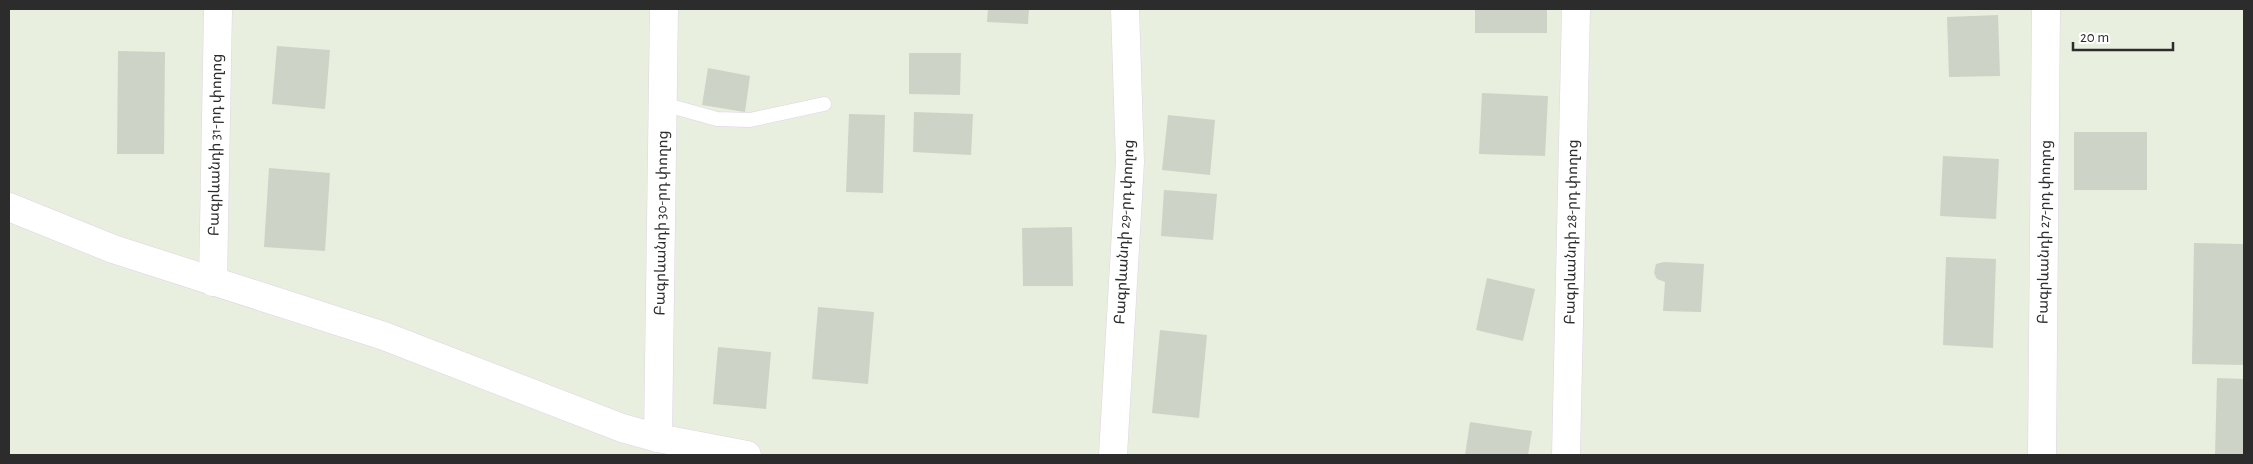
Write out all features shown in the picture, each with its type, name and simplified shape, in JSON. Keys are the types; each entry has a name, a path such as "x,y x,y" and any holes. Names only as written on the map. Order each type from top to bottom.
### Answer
{"street":[{"name":"Բագրևանդի 31-րդ փողոց","path":"213,282 218,9"},
{"name":"Բագրևանդի 30-րդ փողոց","path":"658,438 664,9"},
{"name":"Բագրևանդի 29-րդ փողոց","path":"1113,455 1130,162 1126,9"},
{"name":"Բագրևանդի 28-րդ փողոց","path":"1566,455 1576,9"},
{"name":"Բագրևանդի 27-րդ փողոց","path":"2042,455 2046,9"},
{"path":"9,207 114,249 384,336 622,428 658,438 747,455"}],"lane":[{"path":"663,104 717,119 750,120 824,104"}],"building":[{"path":"988,9 1029,9 1028,24 987,22"},
{"path":"1475,9 1547,9 1547,33 1475,33"},
{"path":"1998,15 2000,76 1949,77 1947,17"},
{"path":"277,46 330,50 325,109 272,104"},
{"path":"118,51 165,52 164,154 117,154"},
{"path":"909,53 961,53 960,95 909,94"},
{"path":"708,68 750,76 745,112 702,105"},
{"path":"1482,93 1548,96 1545,156 1479,154"},
{"path":"914,112 973,114 971,155 913,152"},
{"path":"849,114 885,115 883,193 846,192"},
{"path":"1168,115 1215,120 1210,175 1162,170"},
{"path":"2074,132 2147,132 2147,190 2074,190"},
{"path":"1943,156 1999,159 1996,219 1940,216"},
{"path":"269,168 330,173 325,251 264,247"},
{"path":"1164,190 1217,194 1213,240 1161,236"},
{"path":"1072,227 1073,286 1023,286 1022,228"},
{"path":"2194,243 2244,244 2244,365 2192,364"},
{"path":"1946,257 1996,259 1993,348 1943,345"},
{"path":"1664,262 1704,264 1701,312 1663,311 1665,282 1657,279 1654,273 1656,264"},
{"path":"1487,278 1535,289 1523,341 1476,330"},
{"path":"818,307 874,312 868,384 812,379"},
{"path":"1160,330 1207,335 1199,418 1152,413"},
{"path":"718,347 771,352 766,409 713,404"},
{"path":"2217,378 2244,379 2244,455 2215,455"},
{"path":"1470,422 1532,431 1528,455 1465,455"}]}
